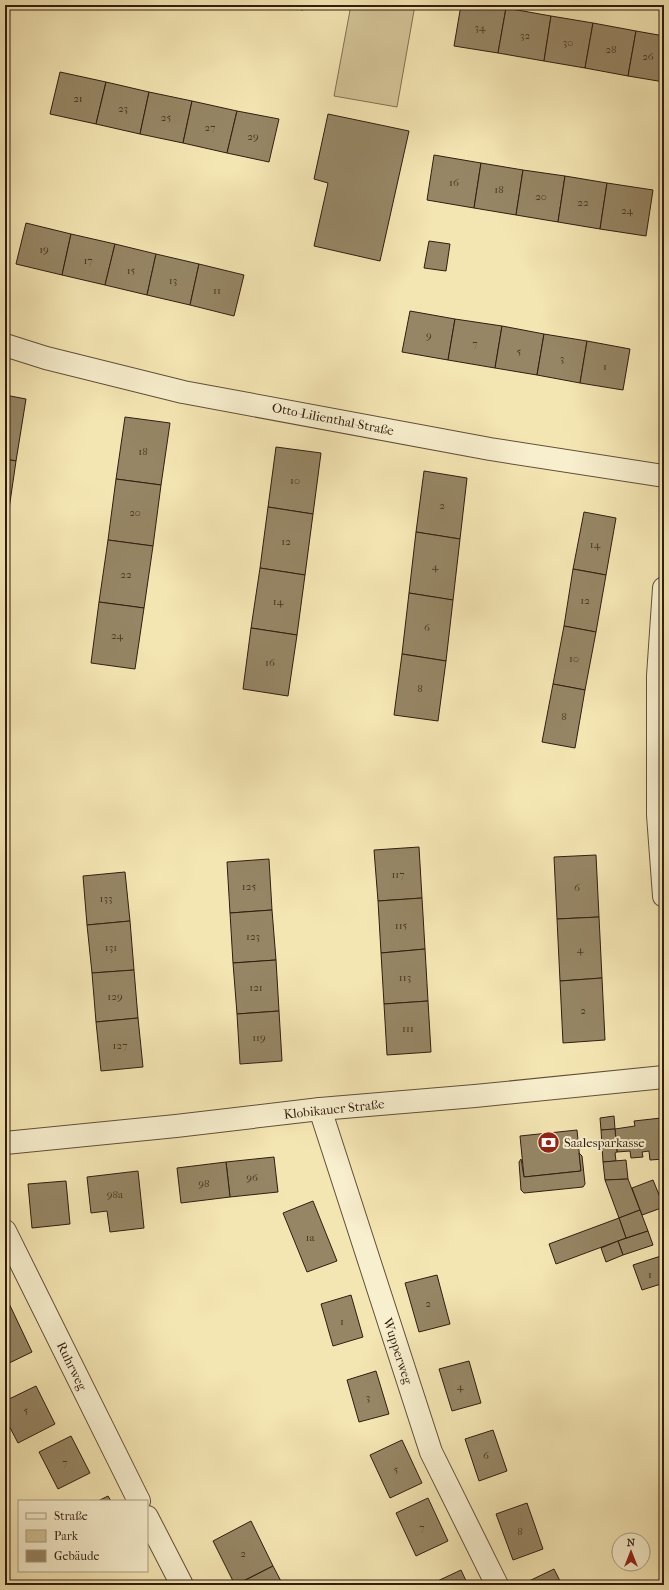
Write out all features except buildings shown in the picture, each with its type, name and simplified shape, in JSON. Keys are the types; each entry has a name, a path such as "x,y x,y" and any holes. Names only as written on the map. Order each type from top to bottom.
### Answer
{"street":[{"name":"Otto-Lilienthal-Straße","path":"5,345 46,358 183,392 490,449 664,476"},
{"path":"664,588 658,676 658,815 664,896"},
{"name":"Klobikauer Straße","path":"5,1143 183,1125 320,1109 664,1077"},
{"name":"Wupperweg","path":"320,1109 431,1452 497,1585"},
{"name":"Ruhrweg","path":"5,1232 139,1500"},
{"path":"148,1519 182,1585"}],"green space":[{"path":"351,5 415,5 397,107 334,96"}],"place":[{"name":"Saalesparkasse","path":"549,1142"}]}
